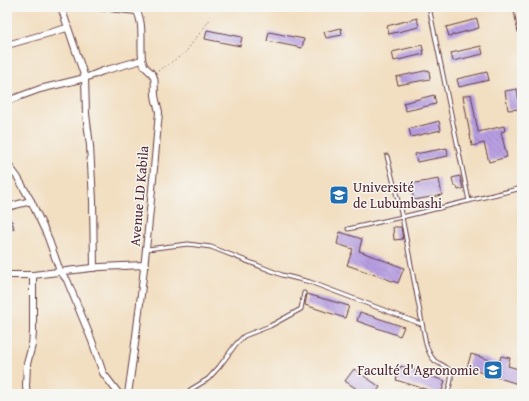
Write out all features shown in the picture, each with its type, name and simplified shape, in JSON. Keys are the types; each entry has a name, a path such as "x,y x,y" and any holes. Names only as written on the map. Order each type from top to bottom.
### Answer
{"main road":[{"path":"518,7 522,30"}],"street":[{"path":"61,7 85,78 86,114 90,146 93,201 94,268"},
{"path":"99,7 136,9 141,25 142,60 147,70 153,74"},
{"path":"7,45 67,28"},
{"path":"7,101 40,89 85,78 103,71 142,60"},
{"name":"Avenue LD Kabila","path":"128,394 137,335 147,249 159,112 155,95 155,80 153,74"},
{"path":"7,163 18,178 31,201 47,236 60,271 67,280 92,341 103,373 119,394"},
{"path":"7,207 31,201"},
{"path":"7,275 33,275 94,268 145,266"},
{"path":"27,394 27,364 32,345 33,332 33,275"}],"lane":[{"path":"429,7 469,201"},
{"path":"387,156 402,217 426,344 430,355 447,368 451,374 451,382 447,394"},
{"path":"348,229 522,188"},
{"path":"147,249 188,244 211,247 282,275 310,282 421,324"},
{"path":"190,390 208,379 244,336 270,326 301,310 304,293"}],"path":[{"path":"153,74 185,53 211,18"}],"building":[{"path":"417,18 419,27 389,34 387,26"},
{"path":"477,19 479,28 449,36 446,27"},
{"path":"341,28 342,35 326,38 324,32"},
{"path":"207,30 242,37 240,46 205,39"},
{"path":"269,32 304,39 302,48 267,41"},
{"path":"422,45 424,54 394,61 392,52"},
{"path":"481,46 483,54 453,61 451,53"},
{"path":"429,70 430,79 398,85 396,77"},
{"path":"487,72 489,80 459,87 457,79"},
{"path":"517,89 520,109 508,110 505,91"},
{"path":"471,94 478,132 504,126 505,131 501,132 507,157 489,162 484,143 472,146 463,96"},
{"path":"434,95 436,104 406,111 403,103"},
{"path":"439,121 441,130 411,137 409,129"},
{"path":"447,148 448,156 417,162 415,154"},
{"path":"460,176 463,189 458,190 457,186 454,186 452,178"},
{"path":"439,179 442,195 414,200 410,184"},
{"path":"12,221 14,229 7,230 7,222"},
{"path":"393,227 401,227 403,239 394,240"},
{"path":"340,232 362,239 359,251 404,268 398,283 347,265 353,249 337,244"},
{"path":"307,294 349,306 345,318 305,305"},
{"path":"360,312 404,327 400,336 357,321"},
{"path":"471,354 499,363 501,356 510,358 508,366 522,370 518,384 467,368"},
{"path":"401,366 445,381 441,394 396,380"},
{"path":"354,369 380,387 375,394 364,394 345,381"}],"place":[{"name":"Université de Lubumbashi","path":"339,195"},
{"name":"Faculté d'Agronomie","path":"493,370"}]}
